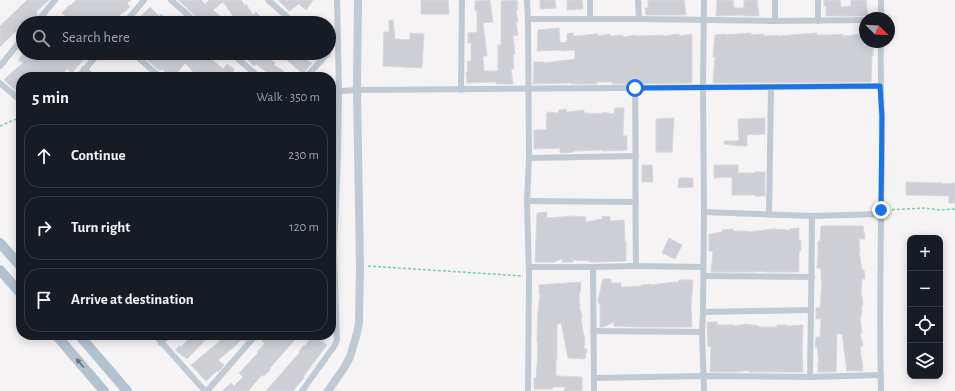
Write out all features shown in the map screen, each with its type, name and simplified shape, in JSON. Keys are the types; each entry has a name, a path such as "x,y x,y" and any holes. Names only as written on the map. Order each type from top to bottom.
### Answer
{"main road":[{"path":"0,243 16,262"},
{"path":"0,270 16,288"},
{"path":"60,340 104,391"},
{"path":"83,340 127,391"}],"street":[{"path":"42,16 55,0"},
{"path":"131,16 144,0"},
{"path":"171,0 189,16"},
{"path":"268,0 286,16"},
{"path":"336,194 339,91 337,0"},
{"path":"328,391 350,357 359,323 360,266 357,90 358,0"},
{"path":"461,90 462,0"},
{"path":"527,0 529,89 529,158 527,201 529,267 528,391"},
{"path":"590,0 590,19"},
{"path":"638,0 639,19"},
{"path":"704,0 704,276 702,332 704,391"},
{"path":"775,0 775,21"},
{"path":"818,0 818,21"},
{"path":"881,0 881,12"},
{"path":"528,19 859,20"},
{"path":"0,66 16,47"},
{"path":"881,48 881,391"},
{"path":"82,72 92,60"},
{"path":"141,60 154,72"},
{"path":"239,60 253,72"},
{"path":"311,72 322,60"},
{"path":"84,69 87,72"},
{"path":"0,83 16,97"},
{"path":"339,91 880,86"},
{"path":"769,214 771,87"},
{"path":"635,88 636,266"},
{"path":"529,158 636,156"},
{"path":"527,201 635,202"},
{"path":"704,212 812,216 881,212"},
{"path":"810,377 812,216"},
{"path":"529,267 593,268 636,266 703,266"},
{"path":"593,268 594,391"},
{"path":"704,276 812,276"},
{"path":"703,312 810,310"},
{"path":"593,331 702,332"},
{"path":"161,342 206,391 252,340"},
{"path":"302,391 335,345 336,340"},
{"path":"594,378 704,376 810,377 881,375"}],"path":[{"path":"0,126 16,119"},
{"path":"881,212 925,208 939,210 955,209"},
{"path":"360,266 529,276"}],"building":[{"path":"27,0 49,0 36,12 38,14 36,16 16,16 16,33 15,32 0,47 0,26"},
{"path":"76,0 131,0 127,3 130,7 119,16 65,16 62,13 69,5 70,6"},
{"path":"178,0 201,0 205,4 209,0 241,0 245,6 246,4 253,15 256,12 260,16 233,16 223,2 213,10 220,16 196,16"},
{"path":"278,0 313,0 306,10 299,4 289,11"},
{"path":"421,0 448,0 449,14 421,14"},
{"path":"490,0 493,22 483,23 487,56 483,56 484,71 498,71 498,45 501,45 501,1 517,0 518,10 516,10 518,22 516,22 518,35 513,36 515,54 513,54 514,69 511,69 513,84 496,84 496,82 467,83 467,61 471,61 471,43 468,43 468,33 477,32 477,11 475,11 475,1"},
{"path":"540,0 555,0 556,8 540,9"},
{"path":"567,0 582,0 583,9 567,10"},
{"path":"648,0 684,0 686,15 646,15 645,8 648,8"},
{"path":"717,0 733,0 734,8 744,8 744,0 757,0 759,16 716,16"},
{"path":"824,0 840,0 841,7 851,6 851,0 866,0 867,12 859,12 859,16 826,16 826,6 824,6"},
{"path":"150,7 159,16 141,16"},
{"path":"389,20 393,20 395,39 410,40 410,33 424,34 422,68 383,66 384,32 389,32"},
{"path":"559,28 560,43 567,42 567,34 574,33 573,36 598,34 598,36 610,34 610,36 623,35 623,37 636,35 664,36 679,34 679,36 692,34 692,83 612,84 613,82 597,82 597,84 533,84 534,62 544,63 575,59 575,50 537,51 538,30"},
{"path":"751,33 751,35 764,34 764,36 817,33 817,35 843,34 843,36 859,35 859,48 873,48 871,82 713,83 715,35"},
{"path":"18,60 83,60 73,72 67,69 65,72 16,72 16,91 4,80 23,63"},
{"path":"148,60 213,60 223,69 227,64 234,69 234,72 193,72 185,63 178,72 165,72 162,69 160,71"},
{"path":"248,60 271,60 275,63 274,65 284,71 266,72 256,64 254,66"},
{"path":"287,60 307,60 312,63 305,72 301,72"},
{"path":"615,108 624,108 623,136 627,136 627,150 574,151 560,153 560,148 534,149 534,130 546,130 547,112 558,113 559,110 566,109 567,112 584,110 584,113 602,114 602,112 614,114"},
{"path":"674,118 672,152 656,152 656,119"},
{"path":"765,118 765,134 747,135 747,146 724,144 724,141 739,141 738,119"},
{"path":"642,165 652,165 653,182 642,182"},
{"path":"714,165 738,165 738,173 765,172 765,196 732,195 732,177 714,178"},
{"path":"679,178 693,178 693,187 678,188"},
{"path":"906,182 942,183 941,184 955,183 955,203 949,203 949,196 906,195"},
{"path":"547,212 546,218 575,216 586,217 585,222 602,219 602,216 610,217 610,221 624,220 626,261 589,262 590,261 573,260 573,262 562,262 562,259 554,262 535,262 537,213"},
{"path":"821,226 863,226 865,239 859,239 859,252 865,279 862,279 861,293 863,305 860,318 862,333 860,333 863,346 860,346 863,371 847,371 842,334 837,334 836,372 818,372 819,362 817,347 815,347 816,337 820,337 821,319 816,319 816,308 820,308 822,280 821,281 821,268 817,268 818,241 820,241"},
{"path":"799,228 801,251 799,251 799,272 711,272 713,251 709,251 709,234 722,232 722,230 733,229 733,231 748,232 773,229 790,230"},
{"path":"669,238 682,245 675,259 662,253"},
{"path":"603,279 611,279 611,283 621,283 621,287 679,282 679,280 693,280 691,306 692,327 614,326 614,322 600,327 600,304 598,303 598,300"},
{"path":"581,282 579,293 581,319 585,337 584,349 587,349 585,359 568,358 561,323 557,324 556,376 582,377 582,391 564,391 565,387 553,387 553,389 534,389 534,378 536,378 537,364 537,334 540,294 539,285"},
{"path":"707,322 717,322 718,325 734,326 746,324 759,327 803,325 803,372 749,372 749,370 737,372 710,372 711,346 708,347"},
{"path":"187,340 205,340 187,359 175,350 179,346 181,347"},
{"path":"219,340 241,340 218,360 224,365 218,372 217,371 206,381 191,365 220,341"},
{"path":"295,340 270,368 271,369 264,376 262,375 248,391 222,391 231,383 234,386 243,377 239,373 258,353 257,352 265,343 262,341"},
{"path":"309,340 320,340 327,345 293,391 266,391 300,352 299,351 304,345 305,346"}],"route":[{"path":"635,88 880,86 882,116 881,210"}]}
